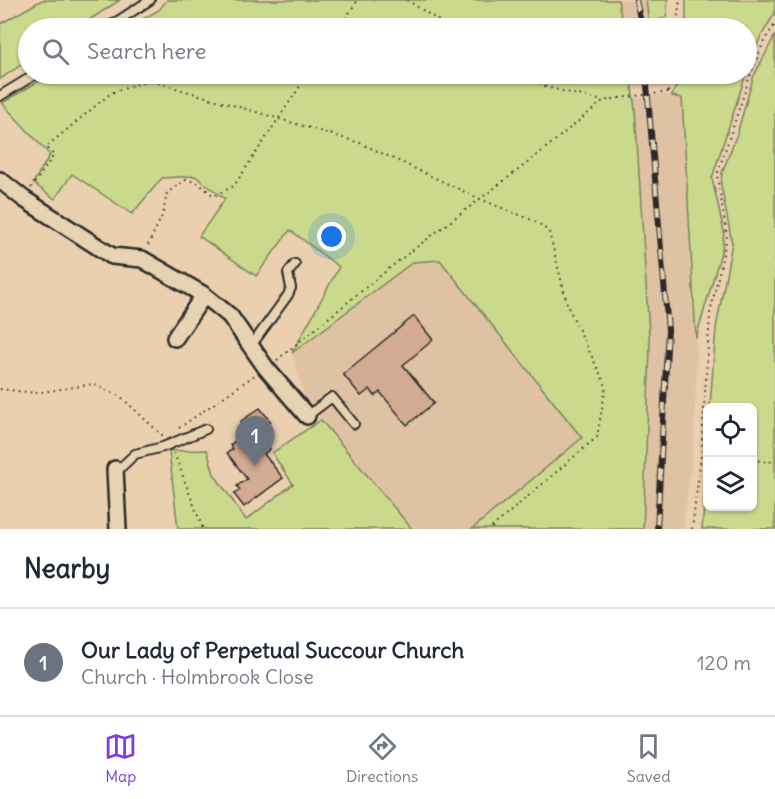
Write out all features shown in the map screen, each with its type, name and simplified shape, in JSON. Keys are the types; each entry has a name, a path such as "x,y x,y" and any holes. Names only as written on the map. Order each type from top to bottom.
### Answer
{"street":[{"path":"0,180 24,199 112,256 142,259 204,296 230,316 266,368 307,416"},
{"path":"174,338 204,296"},
{"path":"116,470 118,529"}],"lane":[{"path":"122,18 150,0"},
{"path":"0,96 20,84"},
{"path":"251,346 288,295 291,288 288,273 295,264"},
{"path":"307,416 332,397 354,424"},
{"path":"116,470 135,454 206,429"}],"path":[{"path":"346,18 358,0"},
{"path":"407,0 435,18"},
{"path":"677,18 680,0"},
{"path":"757,58 764,40 775,24"},
{"path":"24,199 54,155 46,147 111,93 137,84"},
{"path":"162,84 360,143 480,200 537,222 549,232 568,307 606,386 597,437 490,529"},
{"path":"142,259 163,214 167,193 185,180 197,182 214,196 234,186 301,84"},
{"path":"541,84 603,101 668,92 669,84"},
{"path":"692,529 701,456 710,314 727,236 717,175 747,84"},
{"path":"167,441 266,368 603,101"},
{"path":"0,389 36,393 93,384 121,397 167,441 203,529"},
{"path":"757,460 775,462"}],"shaded area":[{"path":"608,0 646,0 649,18 614,18"},
{"path":"618,84 656,84 653,85 617,88"},
{"path":"661,94 682,97 697,356 694,438 683,529 631,529 628,99"},
{"path":"440,260 583,438 472,529 412,529 306,401 292,353 413,262"}],"green space":[{"path":"42,0 120,0 92,18 18,18 18,67 0,79 0,24"},
{"path":"167,0 618,0 621,18 145,18 159,10"},
{"path":"646,0 668,0 666,17 648,18"},
{"path":"686,0 775,0 775,13 757,46 757,18 686,18"},
{"path":"775,35 775,529 702,529 704,511 757,511 757,403 710,403 716,328 732,243 721,185 722,173 737,134 751,84 757,84 757,70"},
{"path":"34,84 631,84 635,109 650,349 643,529 472,529 582,438 440,260 413,262 292,353 339,267 290,230 256,276 199,236 225,199 195,176 162,178 132,214 72,174 55,199 33,183 50,155 2,103"},
{"path":"677,84 743,84 712,178 724,232 722,249 696,338 682,98 672,96"},
{"path":"321,420 412,529 178,529 169,451 207,450 214,474 246,520 293,484 272,453"}],"building":[{"path":"414,316 433,340 403,365 434,403 407,425 380,392 375,396 370,389 361,396 343,374"},
{"path":"260,408 271,422 257,432 270,449 264,454 283,478 244,507 234,494 240,490 237,486 247,479 227,453 233,449 230,445 247,432 240,422"}],"railway":[{"path":"636,0 640,18"},
{"path":"647,84 668,330 657,529"}],"place":[{"name":"Our Lady of Perpetual Succour Church","path":"255,466"}]}
